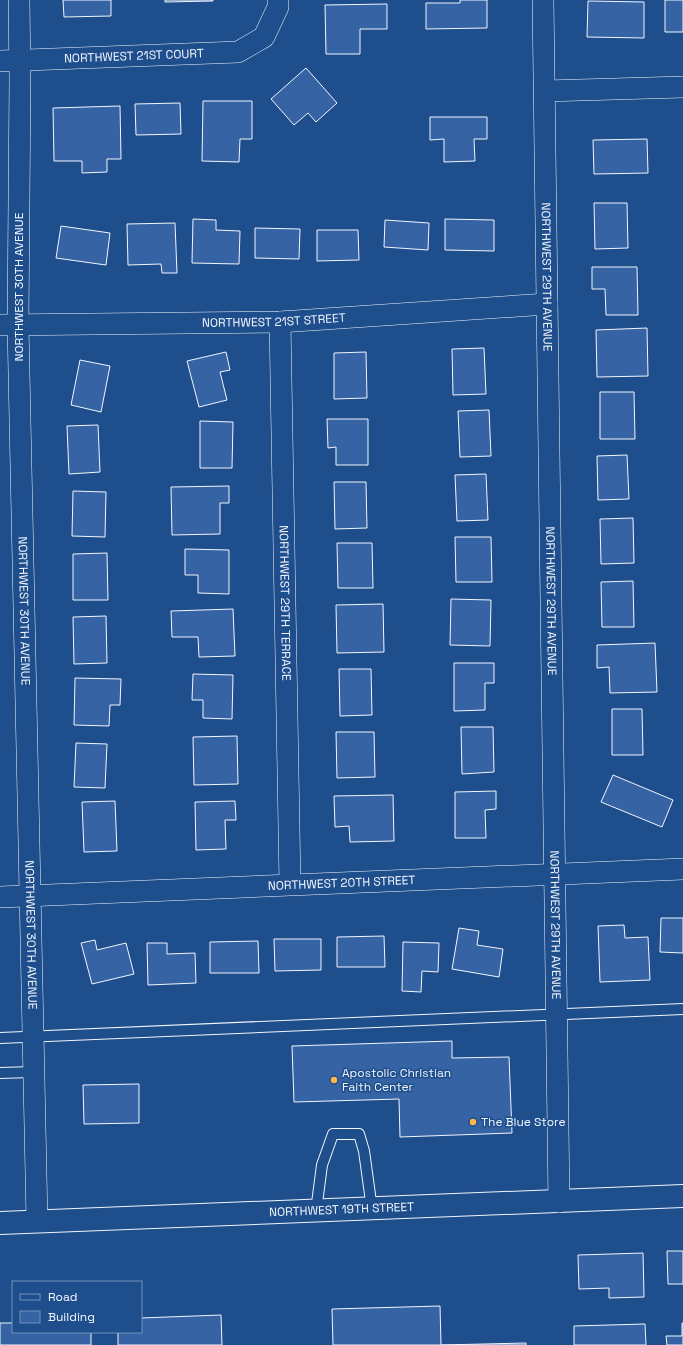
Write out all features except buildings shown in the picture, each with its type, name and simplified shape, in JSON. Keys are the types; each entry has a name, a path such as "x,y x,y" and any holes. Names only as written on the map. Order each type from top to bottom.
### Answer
{"street":[{"name":"NORTHWEST 30TH AVENUE","path":"19,0 10,61 9,325 30,896 36,1221"},
{"name":"NORTHWEST 21ST COURT","path":"10,61 238,52 264,37 278,7 278,0"},
{"name":"NORTHWEST 29TH AVENUE","path":"543,0 559,1202"},
{"path":"545,91 683,87"},
{"name":"NORTHWEST 21ST STREET","path":"9,325 280,322 547,304"},
{"name":"NORTHWEST 29TH TERRACE","path":"280,322 290,884"},
{"name":"NORTHWEST 20TH STREET","path":"0,897 683,869"},
{"name":"NORTHWEST 19TH STREET","path":"0,1222 559,1202 683,1196"}],"lane":[{"path":"0,1038 683,1009"},
{"path":"0,1073 33,1072"},
{"path":"316,1211 322,1165 333,1134 359,1134 364,1151 372,1209"}],"place":[{"name":"Apostolic Christian Faith Center","path":"334,1080"},
{"name":"The Blue Store","path":"473,1122"}]}
